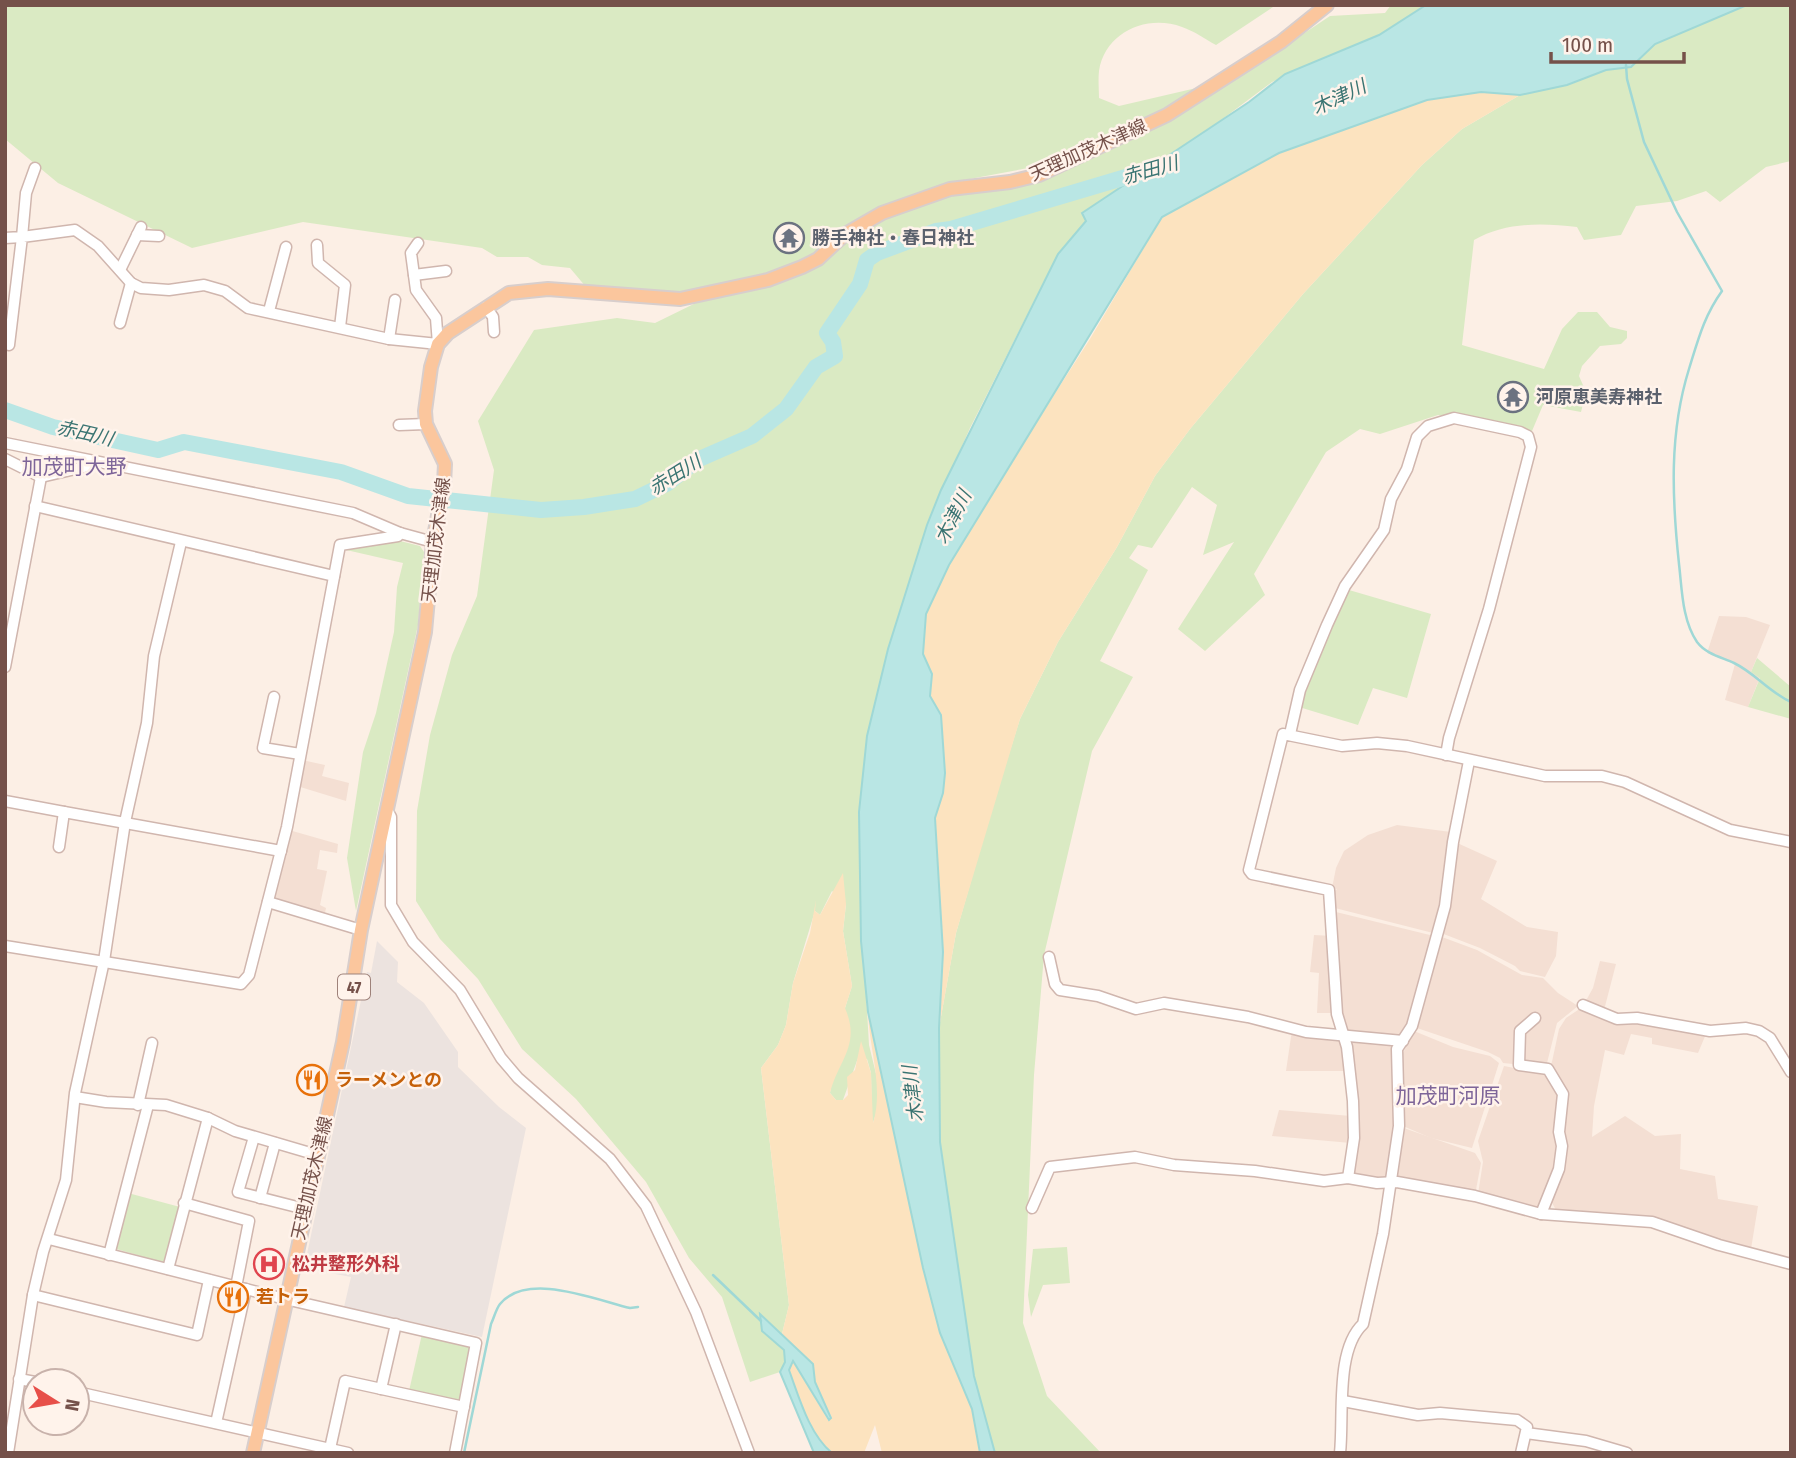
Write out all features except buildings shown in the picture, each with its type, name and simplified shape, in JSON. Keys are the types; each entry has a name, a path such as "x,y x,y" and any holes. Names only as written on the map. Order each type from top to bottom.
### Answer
{"main road":[{"name":"天理加茂木津線","path":"438,344 509,293 548,289 680,299 768,279 818,259 844,235 882,213 950,189 1010,182 1039,175 1143,127 1202,94 1281,42 1327,5"},
{"path":"426,424 426,398 438,344"},
{"name":"天理加茂木津線","path":"253,1453 352,998 361,930 425,632 433,541 444,484 442,452 426,424"}],"street":[{"path":"5,344 9,345 17,296 26,193 35,168"},
{"path":"5,238 75,230 98,246 131,283 141,288 169,290 204,285 225,291 247,308 389,339 438,344 436,318 416,290 411,253 418,243"},
{"path":"120,270 139,231 159,236"},
{"path":"317,245 318,263 345,285 340,327"},
{"path":"269,311 286,247"},
{"path":"414,275 446,271"},
{"path":"120,323 131,283"},
{"path":"5,306 17,296"},
{"path":"389,339 395,300"},
{"path":"486,307 493,317 494,332"},
{"path":"1290,734 1300,690 1326,625 1345,586 1384,530 1391,499 1407,469 1417,437 1428,426 1454,418 1520,432 1528,436 1531,447 1489,609 1446,755"},
{"path":"399,425 426,424"},
{"path":"5,443 353,513 400,533 433,541"},
{"path":"5,459 41,477 102,463"},
{"path":"5,667 41,477"},
{"path":"36,506 181,542 221,547 334,576"},
{"path":"5,946 241,984 250,975 281,851 340,545 398,536 400,533"},
{"path":"8,1453 33,1295 66,1180 75,1097 104,961 125,822 147,723 154,656 181,542"},
{"path":"274,696 263,748 300,754"},
{"path":"1348,1178 1354,1138 1353,1101 1344,1037 1337,1014 1329,890 1252,874 1249,870 1283,734 1342,746 1377,743 1407,746 1545,776 1585,775 1614,779 1730,830 1791,842"},
{"path":"1340,1453 1342,1386 1352,1334 1363,1324 1383,1234 1399,1126 1397,1049 1412,1026 1446,906 1452,842 1469,761"},
{"path":"5,801 281,851"},
{"path":"387,810 391,817 391,905 396,916 413,942 460,990 501,1058 518,1078 610,1159 646,1206 696,1312 749,1453"},
{"path":"60,846 64,811"},
{"path":"268,902 361,930"},
{"path":"1049,957 1055,984 1060,990 1098,996 1136,1009 1164,1003 1344,1037 1403,1041"},
{"path":"1583,1004 1617,1019 1637,1018 1710,1031 1746,1028 1759,1031 1770,1038 1791,1072"},
{"path":"1535,1018 1520,1031 1519,1065 1548,1069 1563,1094 1559,1169 1541,1213"},
{"path":"109,1255 143,1105 152,1043"},
{"path":"75,1097 166,1105 208,1118 254,1137 317,1155"},
{"path":"168,1269 208,1118"},
{"path":"254,1137 238,1192 305,1209"},
{"path":"260,1198 275,1143"},
{"path":"1032,1208 1050,1167 1135,1157 1174,1165 1255,1171 1324,1181 1348,1178 1390,1182 1475,1196 1541,1213 1652,1222 1718,1245 1791,1264"},
{"path":"184,1203 250,1221 241,1288 216,1423"},
{"path":"49,1239 285,1299 477,1343 454,1453"},
{"path":"33,1295 197,1335 209,1280"},
{"path":"381,1389 396,1324"},
{"path":"330,1451 345,1381 464,1407"},
{"path":"91,1395 348,1453"},
{"path":"1343,1401 1418,1415 1440,1413 1517,1420 1527,1427 1521,1453"},
{"path":"1526,1433 1586,1441 1611,1451 1627,1453"}],"shaded area":[{"path":"1719,616 1746,617 1770,625 1751,672 1760,677 1748,707 1725,700 1735,664 1707,653"},
{"path":"302,760 325,765 322,776 349,783 346,801 297,786"},
{"path":"1397,825 1451,832 1441,906 1433,933 1335,908 1333,893 1337,889 1332,888 1336,868 1344,851 1368,835"},
{"path":"289,830 338,844 337,853 320,850 317,869 327,871 320,905 326,908 324,917 272,900"},
{"path":"1455,842 1497,861 1481,899 1527,927 1558,932 1556,956 1545,977 1520,971 1480,948 1441,933"},
{"path":"1336,912 1434,936 1409,1027 1400,1039 1349,1033 1341,1024"},
{"path":"1314,935 1332,936 1335,1013 1317,1013 1319,973 1310,972"},
{"path":"1442,937 1477,950 1522,975 1543,978 1558,993 1578,1006 1557,1023 1546,1067 1503,1063 1500,1058 1488,1052 1414,1027 1438,938"},
{"path":"377,941 398,962 397,982 424,1003 458,1052 458,1067 499,1107 526,1128 482,1337 344,1307 351,1277 304,1268 367,972 371,973"},
{"path":"1600,961 1616,964 1603,1014 1583,1006 1593,988"},
{"path":"1581,1008 1706,1034 1698,1053 1652,1044 1652,1038 1631,1034 1624,1055 1605,1050 1594,1106 1592,1137 1625,1116 1655,1136 1681,1134 1680,1169 1715,1176 1718,1199 1758,1206 1751,1249 1681,1229 1576,1210 1556,1210 1550,1199 1565,1100 1550,1071 1559,1029 1566,1018"},
{"path":"1292,1030 1341,1038 1347,1071 1286,1071"},
{"path":"1414,1031 1453,1047 1490,1056 1499,1063 1472,1148 1431,1138 1403,1126 1401,1057"},
{"path":"1349,1040 1394,1044 1397,1126 1387,1181 1354,1176"},
{"path":"1504,1066 1546,1074 1560,1098 1559,1155 1539,1209 1478,1194 1483,1162 1478,1141"},
{"path":"1279,1110 1351,1116 1351,1143 1272,1136"},
{"path":"1401,1127 1475,1153 1481,1163 1475,1195 1395,1176"}],"green space":[{"path":"5,5 1276,5 1216,45 1186,29 1169,24 1142,25 1119,37 1103,57 1099,71 1099,98 1119,106 1205,86 1160,113 1044,165 948,183 823,247 794,269 686,293 586,287 570,268 542,265 528,257 497,257 482,248 303,222 192,248 58,183 5,139"},
{"path":"1391,5 1426,5 1379,35 1272,82 1086,221 1058,254 970,428 927,525 888,649 867,736 859,812 859,869 869,1045 877,1078 879,1104 872,1126 871,1073 867,1059 858,1058 843,1100 836,1100 830,1093 845,1008 852,986 843,931 846,904 832,891 820,915 815,911 793,983 786,1025 778,1045 761,1068 789,1305 782,1334 761,1315 762,1331 784,1350 785,1362 780,1372 750,1382 722,1297 689,1258 646,1182 576,1099 522,1049 478,979 440,939 416,901 417,811 430,735 452,655 477,596 494,470 478,421 534,330 617,318 655,323 706,298 795,277 861,228 944,193 1040,178 1288,44 1330,16 1385,13"},
{"path":"1747,5 1791,5 1791,161 1766,167 1720,202 1706,191 1677,201 1636,206 1621,235 1584,240 1577,227 1537,225 1511,227 1474,240 1462,345 1544,369 1562,329 1578,312 1597,312 1610,327 1627,331 1627,338 1621,344 1600,346 1582,366 1579,376 1586,392 1581,412 1543,405 1532,431 1438,415 1380,434 1360,429 1326,452 1254,574 1265,595 1205,651 1178,629 1234,542 1203,555 1217,505 1192,487 1152,548 1138,545 1129,558 1148,570 1100,661 1133,677 1092,751 1044,955 1034,1075 1023,1323 1047,1396 1101,1453 995,1453 974,1376 940,1143 939,1028 956,933 994,801 1020,719 1058,642 1117,547 1155,476 1190,429 1303,294 1422,165 1462,129 1520,95 1567,85 1606,70 1631,67 1655,44"},
{"path":"396,540 420,546 424,552 418,625 356,911 347,858 363,752 376,713 394,632 397,587 403,563 342,549"},
{"path":"1349,590 1431,614 1407,698 1373,688 1358,725 1299,707 1303,691"},
{"path":"1757,658 1791,687 1791,719 1748,707 1760,678 1751,672"},
{"path":"128,1193 180,1207 165,1263 113,1248"},
{"path":"1067,1247 1070,1283 1043,1285 1031,1317 1028,1295 1033,1249"},
{"path":"422,1334 471,1347 461,1401 409,1391"}],"sand":[{"path":"1481,92 1520,95 1462,129 1422,165 1303,294 1190,429 1155,476 1117,547 1058,642 1020,719 956,933 939,1028 943,952 935,818 943,793 945,773 935,710 930,696 932,674 923,654 926,614 949,565 985,502 1090,339 1162,217 1279,153 1427,100"},
{"path":"843,873 846,904 843,931 852,986 845,1008 851,1032 847,1052 830,1093 836,1100 843,1100 848,1095 847,1077 855,1070 861,1041 871,1073 873,1123 877,1082 868,1012 923,1268 972,1409 980,1453 882,1453 875,1425 864,1453 831,1452 824,1447 811,1428 789,1370 793,1360 828,1420 831,1417 815,1382 813,1364 782,1334 789,1305 761,1068 778,1045 786,1025 793,983 810,933 816,900 815,911 820,915"}],"water":[{"name":"木津川","path":"1426,5 1747,5 1655,44 1631,67 1606,70 1567,85 1520,95 1481,92 1427,100 1279,153 1162,217 949,565 926,614 923,654 932,674 930,696 941,715 945,773 943,793 935,818 943,952 939,1028 940,1142 974,1376 995,1453 980,1453 972,1409 940,1333 923,1268 868,1012 861,941 859,812 867,736 888,649 927,525 941,490 1058,254 1086,221 1082,213 1249,102 1285,74 1379,35"},
{"path":"760,1314 813,1364 815,1382 831,1418 829,1420 793,1361 789,1370 811,1426 832,1453 814,1453 780,1372 785,1362 784,1350 762,1331"}],"waterway":[{"path":"1626,65 1627,79 1644,142 1677,212 1722,291 1706,319 1695,348 1683,393 1675,441 1675,515 1682,594 1688,624 1701,646 1742,667 1791,702"},
{"name":"赤田川","path":"5,410 53,427 158,450 184,442 341,472 408,496 541,510 635,499 668,483 697,460 752,436 786,409 816,367 835,356 833,342 827,333 860,284 867,260 877,253 936,231 951,229 1163,166"},
{"path":"713,1275 761,1321"},
{"path":"464,1453 491,1324 500,1304 512,1294 544,1289 581,1295 630,1308 638,1307"}],"place":[{"name":"勝手神社・春日神社","path":"789,238"},
{"name":"河原恵美寿神社","path":"1513,397"},
{"name":"ラーメンとの","path":"312,1080"},
{"name":"松井整形外科","path":"269,1264"},
{"name":"若トラ","path":"233,1297"}],"district":[{"name":"加茂町大野","path":"74,467"},
{"name":"加茂町河原","path":"1448,1096"}]}
